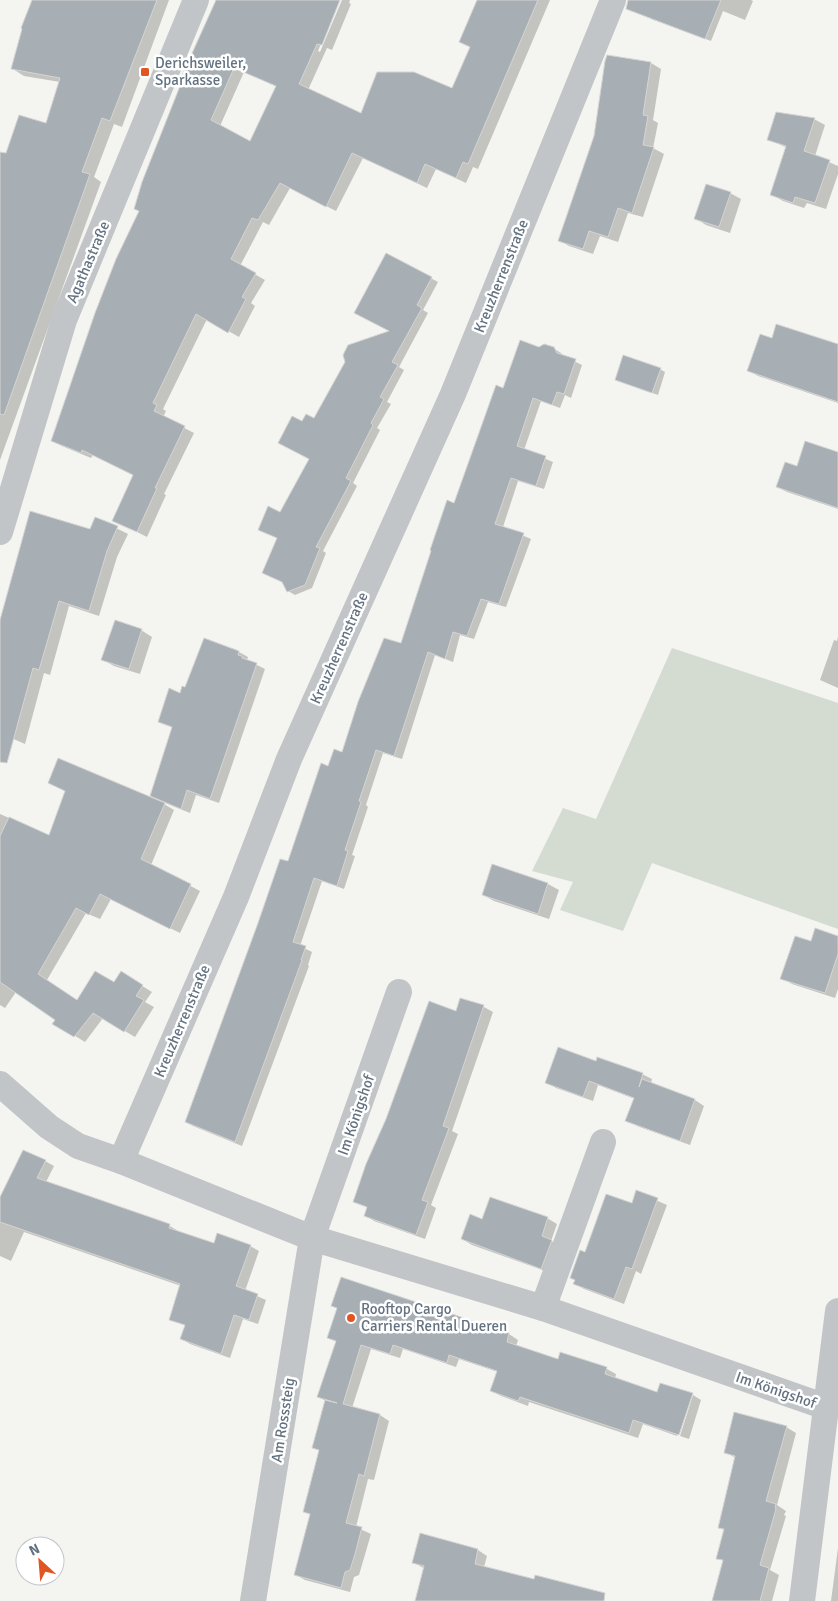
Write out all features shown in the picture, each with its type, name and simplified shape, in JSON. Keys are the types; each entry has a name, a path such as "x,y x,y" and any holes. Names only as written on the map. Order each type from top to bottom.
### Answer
{"street":[{"name":"Agathastraße","path":"0,532 64,320 196,0"},
{"name":"Kreuzherrenstraße","path":"121,1161 236,897 289,758 453,394 613,0"},
{"name":"Im Königshof","path":"312,1238 400,992"},
{"path":"0,1084 49,1127 78,1146 121,1161"},
{"path":"542,1308 604,1142"},
{"name":"Im Königshof","path":"121,1161 312,1238 542,1308 826,1407 802,1601"},
{"name":"Am Rosssteig","path":"257,1600 312,1238"},
{"path":"826,1407 838,1311"}],"shaded area":[{"path":"672,648 838,703 838,929 652,863 623,931 560,910 573,882 532,871 563,808 596,819"}],"building":[{"path":"32,0 157,0 110,121 102,118 82,172 90,174 4,415 0,414 0,152 6,153 19,115 46,123 60,78 11,69 21,28"},
{"path":"216,0 340,0 322,45 317,44 299,84 361,113 377,72 414,72 452,88 470,47 459,42 477,0 538,0 468,164 463,162 456,178 425,164 417,183 352,153 326,207 280,183 258,220 252,218 231,259 256,273 242,297 246,299 228,333 196,314 153,403 157,405 154,411 185,426 155,488 157,488 137,532 112,521 133,475 82,450 81,453 51,441 95,313 116,259 139,211 134,209 142,182 182,81 180,80","holes":["234,68 276,86 250,141 211,120"]},
{"path":"628,0 721,0 705,39 626,9"},
{"path":"607,55 651,62 643,115 648,116 643,145 654,147 632,213 618,208 608,237 589,231 583,249 558,241 594,136"},
{"path":"776,112 815,118 804,151 830,160 815,203 795,197 793,203 770,195 786,146 767,140"},
{"path":"706,184 731,192 719,227 694,219"},
{"path":"386,253 432,277 417,305 422,308 392,362 398,365 380,397 384,399 346,478 351,481 316,547 320,548 305,585 287,592 282,582 262,573 277,538 258,530 268,506 280,512 309,459 278,443 292,416 302,421 306,414 314,418 345,362 343,355 348,345 389,331 354,313"},
{"path":"776,324 838,344 838,402 747,371 760,334 772,338"},
{"path":"520,340 539,347 544,344 554,347 557,353 576,359 564,394 557,392 552,405 533,398 517,446 546,456 536,486 511,478 495,524 524,533 499,604 481,599 467,636 453,632 445,659 428,652 394,756 376,750 359,801 361,802 345,850 348,851 337,886 314,878 293,942 306,946 302,960 235,1142 185,1122 280,859 288,861 321,763 328,766 334,749 342,752 358,702 384,638 401,643 447,500 454,503 496,385 503,388"},
{"path":"623,355 661,368 652,393 615,380"},
{"path":"805,441 838,452 838,508 776,487 785,462 797,466"},
{"path":"30,511 90,529 95,517 118,526 107,551 89,611 59,601 39,670 33,668 7,763 0,762 0,620"},
{"path":"115,620 142,629 129,669 101,660"},
{"path":"204,638 239,651 238,655 242,656 242,658 257,663 210,799 187,790 181,809 150,796 172,727 158,722 169,688 180,693 182,686 185,687"},
{"path":"58,758 165,803 141,859 191,884 170,929 100,894 89,915 76,908 38,974 77,1000 95,971 114,982 121,971 143,985 136,996 144,1000 124,1032 93,1013 74,1037 52,1024 55,1020 0,982 0,836 9,817 49,835 65,791 48,783"},
{"path":"492,864 548,883 538,914 482,895"},
{"path":"815,928 838,936 838,954 825,993 780,979 795,936 811,941"},
{"path":"460,998 484,1005 443,1126 449,1128 422,1200 428,1202 416,1235 364,1216 367,1207 353,1202 366,1164 386,1119 429,1001 456,1011"},
{"path":"558,1047 596,1061 597,1057 643,1073 639,1087 642,1079 695,1099 680,1141 625,1121 634,1098 589,1081 583,1097 545,1083"},
{"path":"23,1150 46,1160 37,1178 170,1224 169,1228 214,1243 217,1233 251,1245 236,1286 258,1294 249,1320 234,1315 221,1354 180,1339 185,1325 169,1320 180,1284 0,1222 0,1197"},
{"path":"636,1190 658,1198 632,1269 626,1267 614,1299 573,1284 575,1280 570,1278 580,1250 585,1252 606,1194 632,1203"},
{"path":"490,1197 548,1217 542,1236 552,1240 541,1269 461,1239 470,1214 482,1219"},
{"path":"341,1277 509,1333 507,1342 558,1359 560,1352 607,1367 605,1374 657,1392 660,1383 693,1393 679,1435 633,1420 629,1433 520,1397 518,1401 490,1391 497,1371 449,1355 447,1363 393,1345 390,1354 361,1345 343,1404 380,1414 364,1476 359,1474 346,1523 362,1527 355,1554 350,1570 345,1572 341,1588 294,1575 310,1514 303,1512 319,1450 312,1448 325,1400 337,1403 317,1397 336,1341 327,1338 337,1308 331,1306"},
{"path":"734,1412 787,1426 766,1501 776,1504 776,1509 760,1565 769,1568 760,1601 712,1601 723,1560 716,1559 724,1529 718,1528 735,1456 724,1453"},
{"path":"420,1533 478,1549 475,1564 534,1579 535,1575 605,1593 604,1601 415,1601 424,1566 412,1563"}],"place":[{"name":"Derichsweiler, Sparkasse","path":"145,72"},
{"name":"Rooftop Cargo Carriers Rental Dueren","path":"351,1318"}]}
